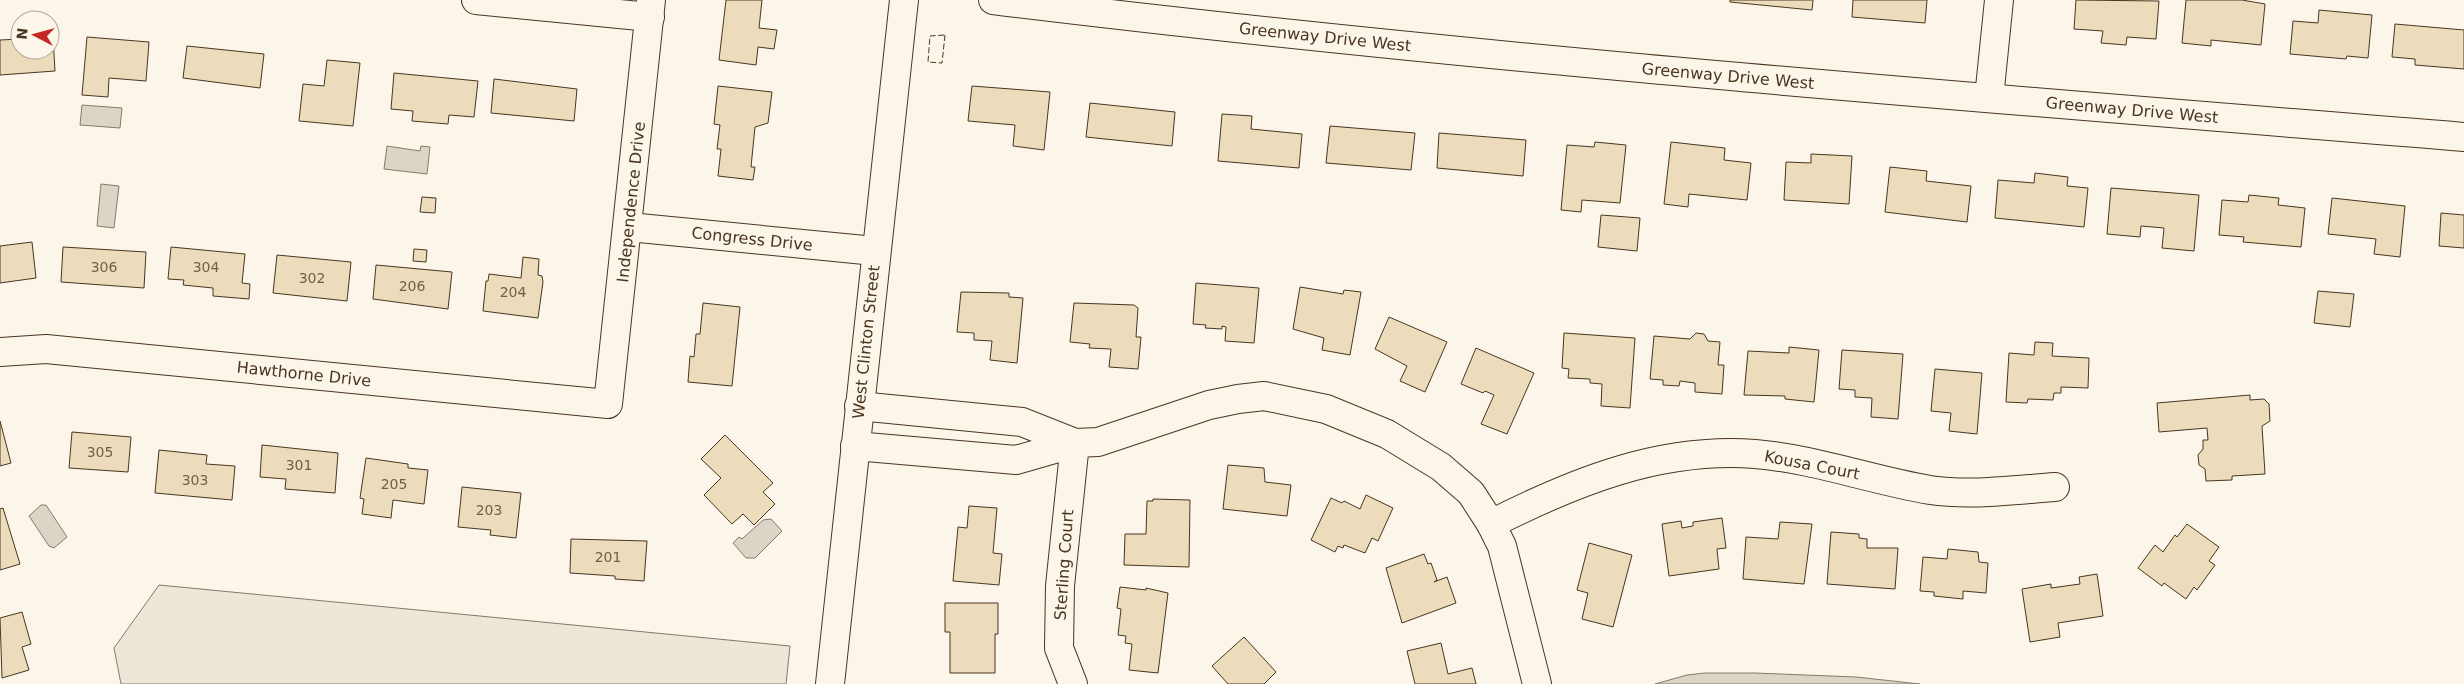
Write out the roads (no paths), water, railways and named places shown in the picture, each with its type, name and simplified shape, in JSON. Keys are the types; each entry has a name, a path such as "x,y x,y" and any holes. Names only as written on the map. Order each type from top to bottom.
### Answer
{"street":[{"path":"476,0 651,8"},
{"name":"West Clinton Street","path":"830,684 875,251 904,0"},
{"name":"Greenway Drive West","path":"994,0 1170,11 1579,62 2464,137"},
{"path":"1989,98 1999,0"},
{"name":"Independence Drive","path":"608,404 629,227 651,8"},
{"name":"Congress Drive","path":"629,227 875,251"},
{"name":"Hawthorne Drive","path":"0,352 46,349 608,404"},
{"path":"855,446 1016,460 1075,443 1098,442 1209,405 1264,396 1296,401 1326,409 1387,434 1441,467 1471,493 1491,524 1502,546 1537,684"},
{"path":"859,406 1022,422 1075,443"},
{"name":"Sterling Court","path":"1072,684 1059,648 1060,586 1075,443"},
{"name":"Kousa Court","path":"1491,524 1550,494 1603,474 1664,459 1722,453 1800,460 1887,482 1932,490 1982,493 2055,487"}]}
